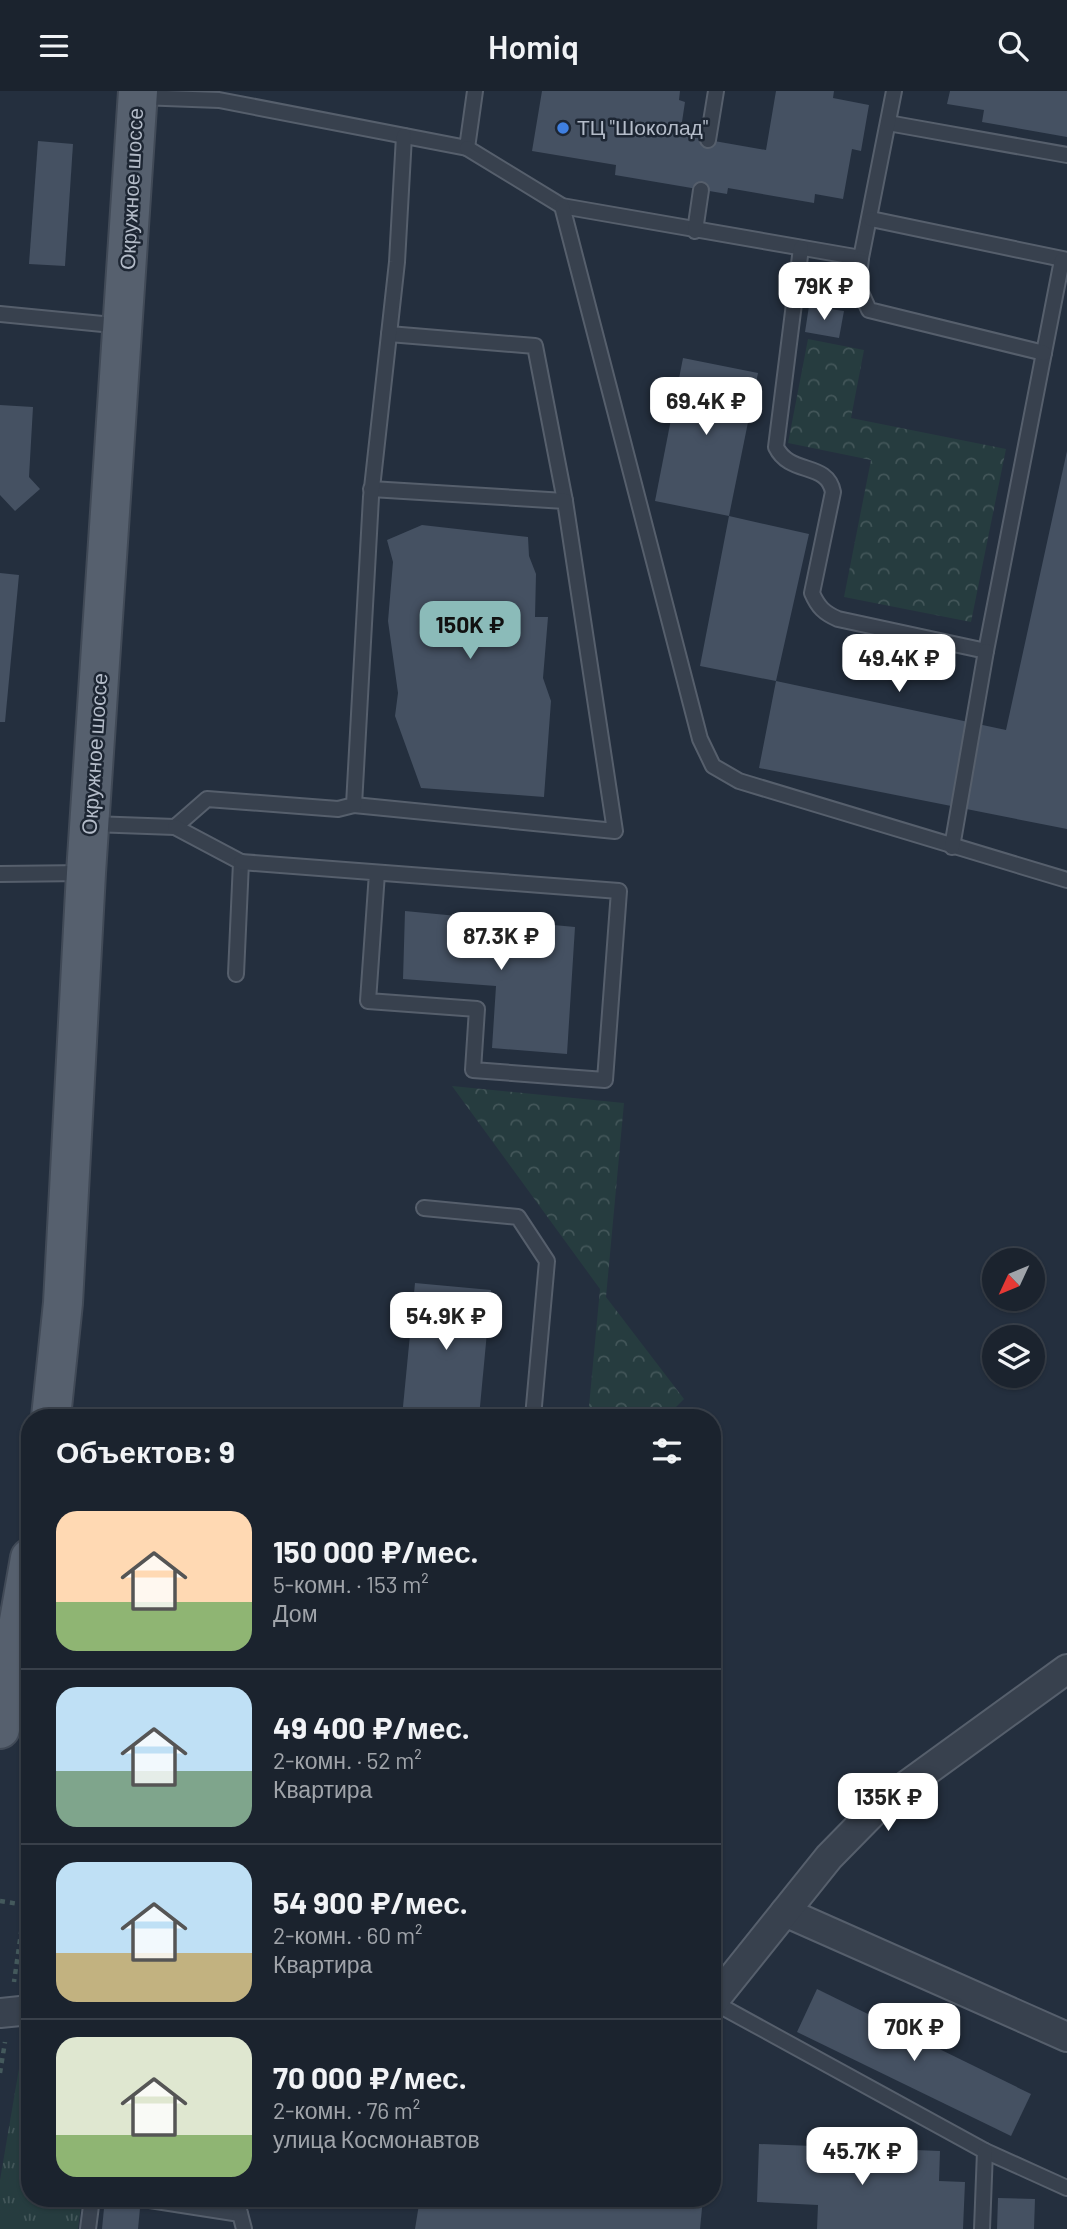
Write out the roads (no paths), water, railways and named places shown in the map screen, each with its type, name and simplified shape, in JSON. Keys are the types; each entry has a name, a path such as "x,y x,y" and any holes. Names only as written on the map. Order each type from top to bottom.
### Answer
{"main road":[{"name":"Окружное шоссе","path":"52,1409 63,1303 86,873 92,824 137,94"},
{"path":"0,1729 8,1653 21,1597"}],"street":[{"path":"721,1993 829,1857 881,1804 1067,1669"},
{"path":"785,1912 1067,2037"}],"lane":[{"path":"467,148 475,91"},
{"path":"708,140 716,91"},
{"path":"894,91 871,219 860,258 858,286 869,310 1044,353"},
{"path":"137,94 219,96 467,148 562,206 860,258"},
{"path":"888,123 1067,155"},
{"path":"354,805 372,489 403,187 404,136"},
{"path":"695,230 701,190"},
{"path":"562,206 700,739 713,766 739,781 1067,880"},
{"path":"871,219 1065,260 1044,353 986,651 952,847"},
{"path":"801,248 776,447 781,458 792,465 823,474 831,482 833,492 811,593 826,614 838,619 986,651"},
{"path":"0,314 124,326"},
{"path":"175,827 207,799 338,809 354,805 615,831 565,501 534,346 389,334"},
{"path":"372,489 565,501"},
{"path":"92,824 175,827 241,862 619,891 605,1080 473,1070 477,1010 368,1001 377,873"},
{"path":"236,974 241,862"},
{"path":"0,874 86,873"},
{"path":"424,1208 518,1217 547,1261 534,1409"},
{"path":"721,2007 985,2151 1067,2188"},
{"path":"982,2229 985,2151"},
{"path":"88,2229 91,2207"},
{"path":"176,2207 242,2222"}],"place":[{"name":"ТЦ \"Шоколад\"","path":"563,128"}]}
